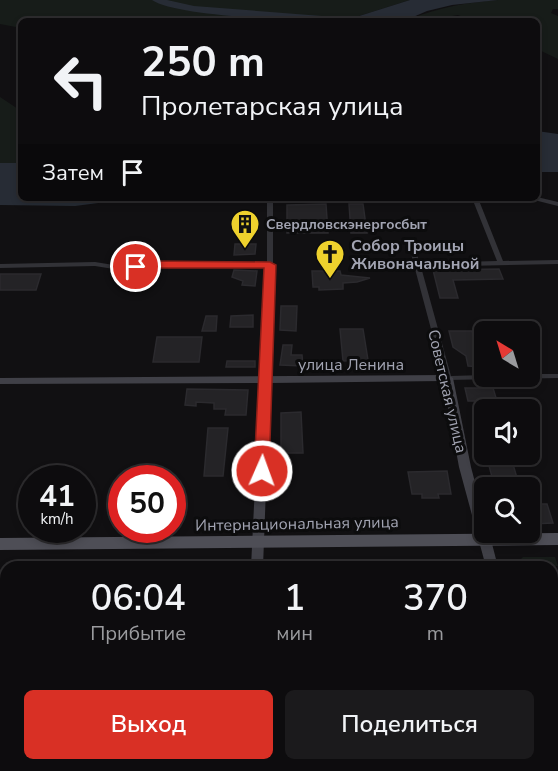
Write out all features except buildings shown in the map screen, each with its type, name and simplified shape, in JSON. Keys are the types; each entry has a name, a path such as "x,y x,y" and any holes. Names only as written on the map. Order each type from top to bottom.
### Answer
{"main road":[{"name":"улица Ленина","path":"0,381 448,378"},
{"name":"Советская улица","path":"448,378 465,467 474,499"},
{"path":"257,561 265,380"},
{"name":"Интернациональная улица","path":"0,544 474,539"},
{"name":"Интернациональная улица","path":"540,539 558,539"},
{"name":"Советская улица","path":"486,543 490,561"}],"street":[{"path":"540,200 558,204"},
{"path":"265,380 270,201"},
{"path":"476,201 501,263"},
{"name":"Советская улица","path":"413,250 448,378"},
{"path":"417,265 558,262"},
{"path":"0,267 95,264 126,269 146,264 270,265"},
{"name":"улица Ленина","path":"448,378 558,376"}],"shaded area":[{"path":"0,0 410,0 355,18 18,18 18,27 0,24"},
{"path":"410,0 498,0 452,5 427,11 411,18 356,17"},
{"path":"498,0 558,0 558,9 553,9 551,13 558,16 558,59 540,50 540,18 464,18 458,15 442,18 413,18 473,3"},
{"path":"0,97 18,109 18,163 0,163"},
{"path":"540,131 558,134 558,172 540,172"},
{"path":"0,163 18,163 18,201 114,201 75,206 0,205"},
{"path":"523,557 555,557 556,561 521,561"}],"waterway":[{"path":"156,0 194,9 310,18"}],"place":[{"name":"Свердловскэнергосбыт","path":"245,250"},
{"name":"Собор Троицы Живоначальной","path":"330,280"}],"route":[{"path":"136,267 146,264 270,265 262,471"}]}
